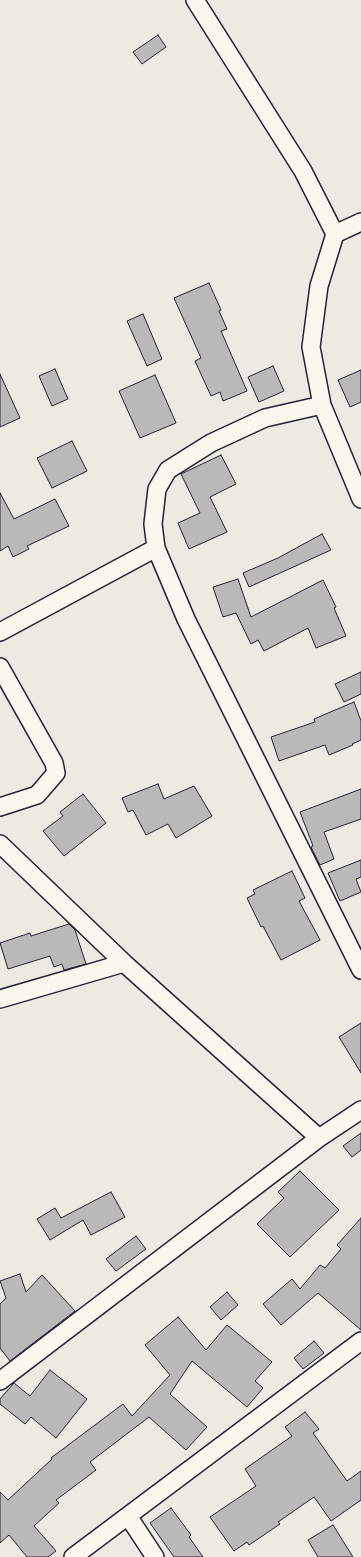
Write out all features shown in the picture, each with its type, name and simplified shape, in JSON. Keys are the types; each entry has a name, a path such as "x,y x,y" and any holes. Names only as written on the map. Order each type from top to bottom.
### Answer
{"street":[{"path":"195,0 303,171 335,234 319,286 310,347 322,405 361,499"},
{"path":"335,234 361,222"},
{"path":"322,405 265,418 211,443 168,470 157,489 153,524 156,548 186,619 361,970"},
{"path":"0,632 156,548"},
{"path":"0,667 54,763 56,773 37,795 0,807"},
{"path":"0,844 124,964 319,1138"},
{"path":"0,999 124,964"},
{"path":"3,1373 319,1138 361,1110"},
{"path":"72,1557 361,1341"},
{"path":"128,1516 155,1557"}],"building":[{"path":"158,35 166,47 142,64 133,52"},
{"path":"209,283 221,310 219,311 227,329 221,331 247,391 223,401 220,392 211,396 195,361 201,358 174,298"},
{"path":"143,314 162,359 147,366 127,321"},
{"path":"273,366 284,391 259,402 248,377"},
{"path":"55,369 68,399 52,406 39,376"},
{"path":"361,370 361,402 350,407 338,380"},
{"path":"0,374 20,418 0,427"},
{"path":"155,375 176,423 140,438 119,391"},
{"path":"72,441 87,471 52,488 37,458"},
{"path":"221,455 236,484 210,497 227,532 189,549 178,523 200,513 181,474"},
{"path":"0,493 14,519 55,499 69,526 27,546 29,549 13,557 8,546 0,551"},
{"path":"322,534 331,550 249,587 243,573 278,558"},
{"path":"238,579 251,617 323,580 336,607 334,608 346,636 316,648 308,628 264,651 258,640 251,644 236,613 223,617 213,587"},
{"path":"361,672 361,694 344,702 335,684"},
{"path":"354,702 361,721 361,740 329,755 325,745 279,761 271,737 315,722 314,719"},
{"path":"158,784 164,799 194,786 212,816 176,838 168,824 146,835 133,810 128,812 122,798"},
{"path":"361,789 361,819 324,832 334,859 320,865 311,847 313,846 300,812"},
{"path":"83,794 106,823 64,856 43,831 63,816 60,812"},
{"path":"361,860 361,877 356,879 361,892 340,901 328,873"},
{"path":"292,871 305,898 299,901 320,940 281,960 263,926 261,927 247,898 255,894 253,890"},
{"path":"69,924 75,930 86,964 64,970 62,964 54,967 50,956 8,969 0,943 30,933 31,936"},
{"path":"361,1023 361,1073 339,1037"},
{"path":"361,1133 361,1150 352,1157 343,1146"},
{"path":"300,1171 339,1210 290,1257 257,1224 284,1198 278,1192"},
{"path":"111,1192 125,1217 91,1235 83,1220 50,1240 37,1219 55,1208 61,1218"},
{"path":"361,1218 361,1330 318,1293 281,1325 263,1304 292,1279 300,1289 320,1265 325,1268 341,1249 337,1245"},
{"path":"136,1236 146,1249 116,1271 106,1259"},
{"path":"20,1274 26,1292 42,1275 75,1311 10,1361 0,1348 0,1304 6,1298 0,1281"},
{"path":"227,1292 238,1305 221,1320 210,1307"},
{"path":"178,1317 206,1350 227,1325 272,1362 255,1381 263,1388 247,1407 192,1361 170,1394 207,1427 186,1450 149,1417 90,1462 96,1470 56,1500 59,1503 34,1526 56,1551 48,1557 27,1557 9,1535 0,1543 0,1492 8,1500 52,1459 51,1458 123,1404 132,1416 170,1375 145,1345"},
{"path":"314,1341 324,1353 303,1369 294,1358"},
{"path":"50,1370 87,1399 56,1438 31,1417 25,1424 0,1404 0,1399 14,1383 30,1396"},
{"path":"305,1412 319,1429 313,1433 347,1481 361,1471 361,1500 331,1521 314,1497 278,1522 280,1524 249,1545 247,1542 234,1551 210,1517 256,1486 245,1469 292,1436 285,1427"},
{"path":"171,1508 191,1535 189,1537 203,1557 174,1557 150,1523"},
{"path":"333,1525 353,1557 318,1557 308,1540"}]}
